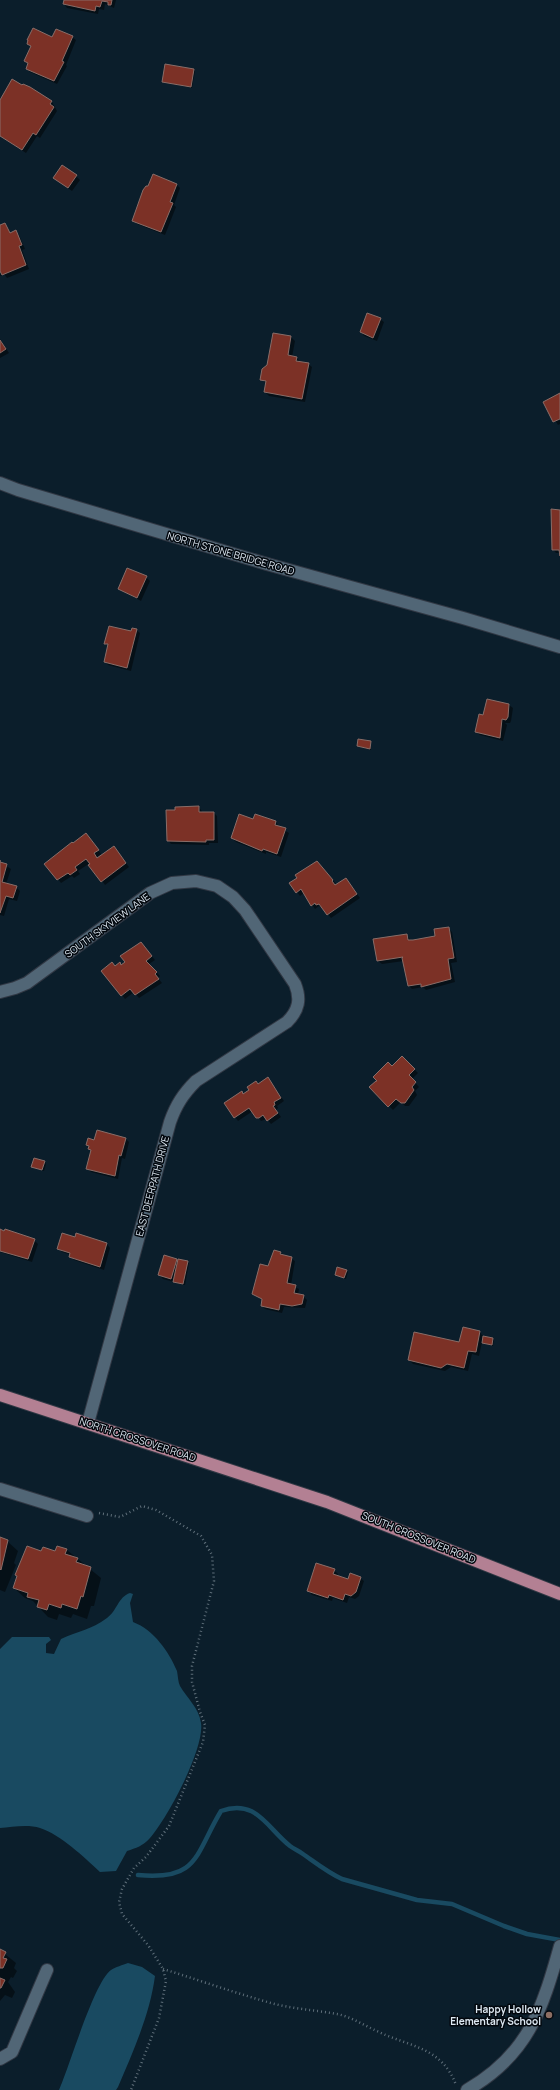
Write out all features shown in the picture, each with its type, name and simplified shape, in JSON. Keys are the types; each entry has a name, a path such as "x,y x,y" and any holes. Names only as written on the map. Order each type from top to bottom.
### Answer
{"main road":[{"name":"NORTH CROSSOVER ROAD","path":"0,1395 276,1484"},
{"name":"SOUTH CROSSOVER ROAD","path":"276,1484 387,1524 560,1594"}],"street":[{"name":"NORTH STONE BRIDGE ROAD","path":"0,483 25,492 267,564 463,618 560,647"},
{"name":"SOUTH SKYVIEW LANE","path":"0,992 27,983 150,893 172,883 196,880 217,886 233,896 245,910 295,984 299,993 299,1004"},
{"name":"EAST DEERPATH DRIVE","path":"88,1423 170,1122 176,1107 183,1094 196,1081 287,1022 295,1014 299,1004"},
{"path":"0,1489 87,1516"},
{"path":"467,2090 481,2082 501,2066 518,2047 532,2027 542,2004 560,1946"},
{"path":"0,2059 12,2052 47,1970"}],"path":[{"path":"87,1516 97,1512 120,1517 142,1506 156,1510 201,1536 212,1555 214,1581 192,1666 192,1682 205,1725 202,1742 168,1826 146,1857 134,1868 122,1889 119,1902 122,1914 148,1945 163,1969 166,1982 159,2018 131,2090"},
{"path":"163,1969 272,2003 302,2010 338,2014 354,2019 380,2033 431,2052 453,2077 458,2090"}],"water":[{"path":"130,1593 133,1594 130,1603 133,1622 148,1630 160,1642 170,1656 177,1671 180,1686 200,1718 201,1734 197,1749 183,1783 166,1816 157,1829 145,1843 127,1851 116,1871 100,1872 72,1847 48,1831 30,1826 0,1828 0,1649 12,1637 49,1637 51,1640 46,1644 46,1653 54,1654 61,1639 90,1628 107,1618 120,1601"},
{"path":"128,1963 142,1967 155,1976 153,1990 145,2019 118,2087 116,2090 59,2090 82,2026 104,1978 111,1970"}],"building":[{"path":"64,0 112,0 111,5 108,5 108,2 102,1 100,7 96,6 95,11 63,4"},
{"path":"33,28 52,37 56,29 73,36 62,61 64,62 54,81 26,69 28,63 24,61 31,46 27,44 27,40"},
{"path":"165,64 194,69 191,87 162,82"},
{"path":"12,79 22,85 23,84 30,87 52,101 50,104 54,107 36,135 33,133 22,150 0,136 0,100"},
{"path":"62,165 77,175 68,188 53,178"},
{"path":"153,174 177,184 170,202 173,203 161,232 132,221 143,190 146,186 148,186"},
{"path":"5,223 10,233 16,230 22,245 19,246 26,265 2,275 0,271 0,225"},
{"path":"367,313 381,318 373,338 360,332"},
{"path":"273,333 291,336 288,355 297,357 296,361 309,363 302,399 264,392 266,381 260,380 262,369 267,365"},
{"path":"0,340 6,349 0,353"},
{"path":"560,393 560,419 553,422 543,402"},
{"path":"551,509 560,510 560,556 559,550 552,550"},
{"path":"127,568 147,576 137,598 118,589"},
{"path":"109,626 131,631 132,628 137,629 127,668 104,662 108,644 104,644"},
{"path":"487,699 509,704 508,717 506,720 502,719 500,738 475,732 479,714 483,715"},
{"path":"358,739 371,741 370,749 357,746"},
{"path":"199,806 199,812 214,812 214,840 206,840 206,842 167,841 166,810 175,810 175,807"},
{"path":"239,814 253,819 255,814 276,821 275,825 286,828 277,854 263,849 262,851 231,838"},
{"path":"86,833 99,850 94,853 97,858 114,846 126,863 101,882 88,865 90,864 86,859 75,867 77,870 70,875 68,873 57,880 44,864"},
{"path":"317,861 333,880 332,881 335,885 346,878 357,894 327,915 319,904 316,905 315,903 311,906 301,889 296,893 289,883 297,878 295,875"},
{"path":"0,862 7,864 2,882 17,886 13,898 6,896 0,913"},
{"path":"449,927 454,958 448,959 451,979 421,987 421,984 408,986 403,957 377,961 373,939 407,934 408,940 413,940 435,936 434,929"},
{"path":"141,942 152,956 146,961 157,972 155,974 159,979 135,995 130,989 121,996 101,971 112,962 115,966 120,962 121,965 125,962 120,956"},
{"path":"402,1056 415,1069 409,1075 416,1082 412,1087 414,1090 405,1103 401,1103 396,1099 388,1107 369,1087 377,1081 373,1077 388,1062 392,1066"},
{"path":"268,1077 281,1098 274,1102 275,1105 273,1106 278,1113 267,1121 263,1115 256,1118 249,1108 234,1118 224,1103 242,1091 243,1094 249,1090 247,1087 256,1081 258,1084"},
{"path":"97,1130 126,1138 121,1156 119,1155 115,1176 86,1169 91,1150 88,1149 89,1146 86,1145 88,1138 94,1140"},
{"path":"34,1158 45,1161 42,1170 31,1167"},
{"path":"0,1229 4,1231 5,1229 35,1239 28,1259 0,1251"},
{"path":"62,1233 75,1237 76,1233 107,1243 100,1267 69,1257 70,1253 57,1249"},
{"path":"274,1250 281,1252 280,1254 292,1257 287,1283 296,1285 294,1293 304,1295 302,1304 292,1306 280,1304 279,1310 261,1306 262,1299 252,1294 260,1264 268,1266"},
{"path":"164,1255 177,1259 171,1279 158,1275"},
{"path":"178,1259 188,1261 183,1284 173,1282"},
{"path":"337,1267 347,1270 344,1278 335,1275"},
{"path":"463,1327 480,1331 476,1352 468,1351 464,1368 447,1364 441,1368 408,1360 414,1332 459,1342"},
{"path":"483,1336 493,1338 492,1345 482,1343"},
{"path":"0,1537 8,1540 1,1570 0,1569"},
{"path":"27,1546 41,1551 43,1547 55,1551 57,1546 67,1549 65,1554 78,1558 76,1562 91,1567 83,1597 81,1596 77,1609 62,1604 61,1608 49,1604 47,1610 37,1607 39,1600 27,1597 28,1593 13,1588 17,1576 15,1575"},
{"path":"316,1563 335,1569 333,1574 348,1579 350,1573 361,1577 356,1592 351,1596 345,1594 343,1600 329,1595 328,1598 307,1591"},
{"path":"0,1949 6,1952 3,1958 7,1959 3,1968 0,1968"},
{"path":"0,1978 5,1980 1,1988 0,1988"}],"waterway":[{"path":"138,1875 158,1876 173,1874 184,1869 193,1861 199,1852 221,1811 233,1808 243,1808 260,1817 290,1846 342,1879 417,1900 452,1904 527,1934 560,1940"}],"place":[{"name":"Happy Hollow Elementary School","path":"549,2015"}]}
